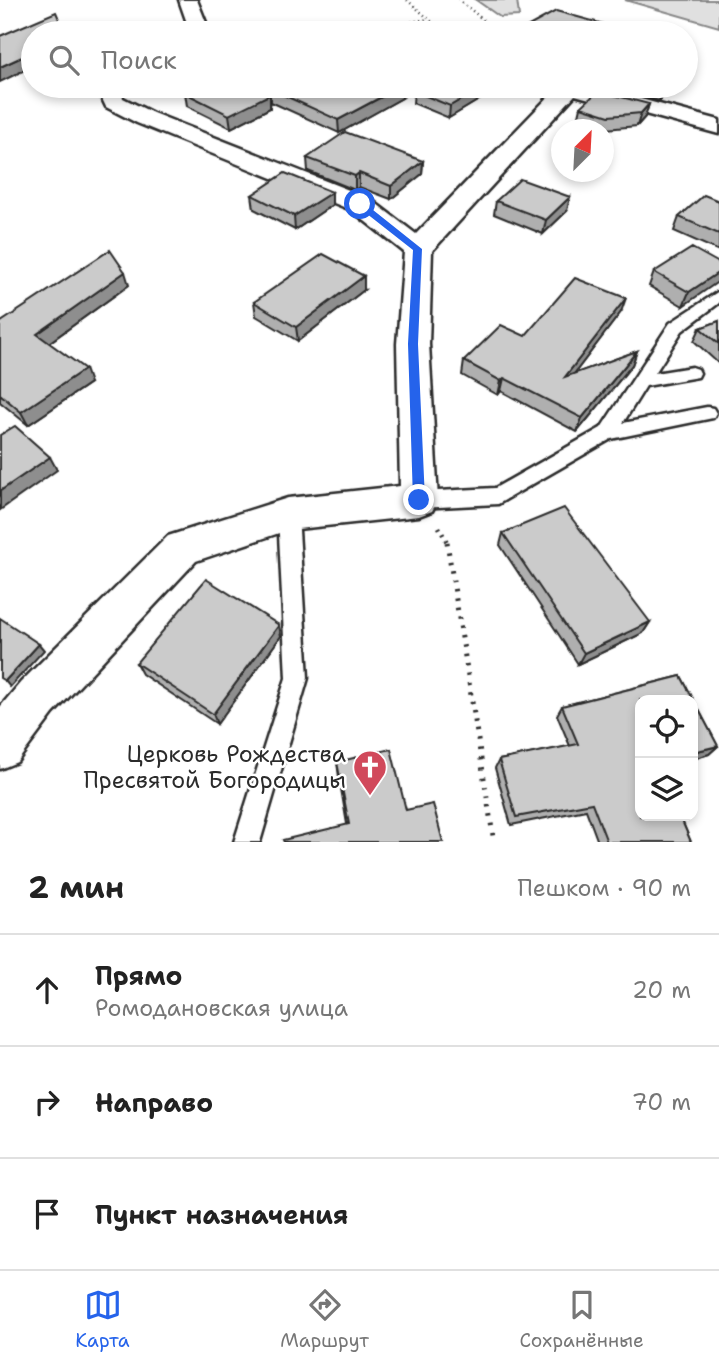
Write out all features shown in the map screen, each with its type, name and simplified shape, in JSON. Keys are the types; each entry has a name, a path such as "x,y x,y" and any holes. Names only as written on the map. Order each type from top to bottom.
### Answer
{"street":[{"path":"188,0 196,21"},
{"path":"112,98 114,102 145,118 360,204 418,249"},
{"path":"0,746 37,698 182,548 288,514 419,500 413,344 418,249 560,98"},
{"path":"614,98 719,127"}],"lane":[{"path":"607,433 676,327 719,296"},
{"path":"641,381 692,373"},
{"path":"419,500 498,496 607,433 707,413"},
{"path":"247,842 298,678 288,514"}],"path":[{"path":"407,0 431,21"},
{"path":"458,0 484,21"},
{"path":"417,21 429,19"},
{"path":"419,500 447,539 494,842"}],"shaded area":[{"path":"476,0 517,0 519,16 500,17"},
{"path":"625,0 719,0 719,27"}],"building":[{"path":"556,11 592,21 538,21"},
{"path":"56,12 60,21 35,21"},
{"path":"21,27 21,57 0,67 0,36"},
{"path":"195,98 263,98 229,115"},
{"path":"290,98 379,98 338,120"},
{"path":"431,98 464,98 450,106"},
{"path":"591,98 625,98 649,104 641,113 609,116 581,107"},
{"path":"345,132 423,161 391,186 359,173 355,176 307,158"},
{"path":"285,173 332,192 294,216 252,195"},
{"path":"520,179 570,197 546,220 496,201"},
{"path":"704,195 719,201 719,234 679,217"},
{"path":"692,248 719,263 719,272 689,292 654,272"},
{"path":"110,250 125,272 37,334 85,369 21,412 0,394 0,322"},
{"path":"323,254 364,276 296,327 254,302"},
{"path":"575,278 626,298 565,377 637,351 582,418 464,361 501,325 525,336"},
{"path":"719,321 719,344 700,328"},
{"path":"15,426 50,457 0,491 0,435"},
{"path":"564,508 650,622 584,653 503,533"},
{"path":"206,579 279,625 213,714 136,663"},
{"path":"0,618 39,644 5,681 0,678"},
{"path":"681,676 691,695 635,695 635,821 682,821 691,842 607,842 592,803 516,817 499,760 578,744 562,706"},
{"path":"698,708 718,746 698,751"},
{"name":"Церковь Рождества Пресвятой Богородицы","path":"391,749 406,810 433,804 443,842 284,842 283,840 349,824 337,762"}],"place":[{"name":"Церковь Рождества Пресвятой Богородицы","path":"370,797"}],"route":[{"path":"360,204 418,249 413,344 419,500"}]}
